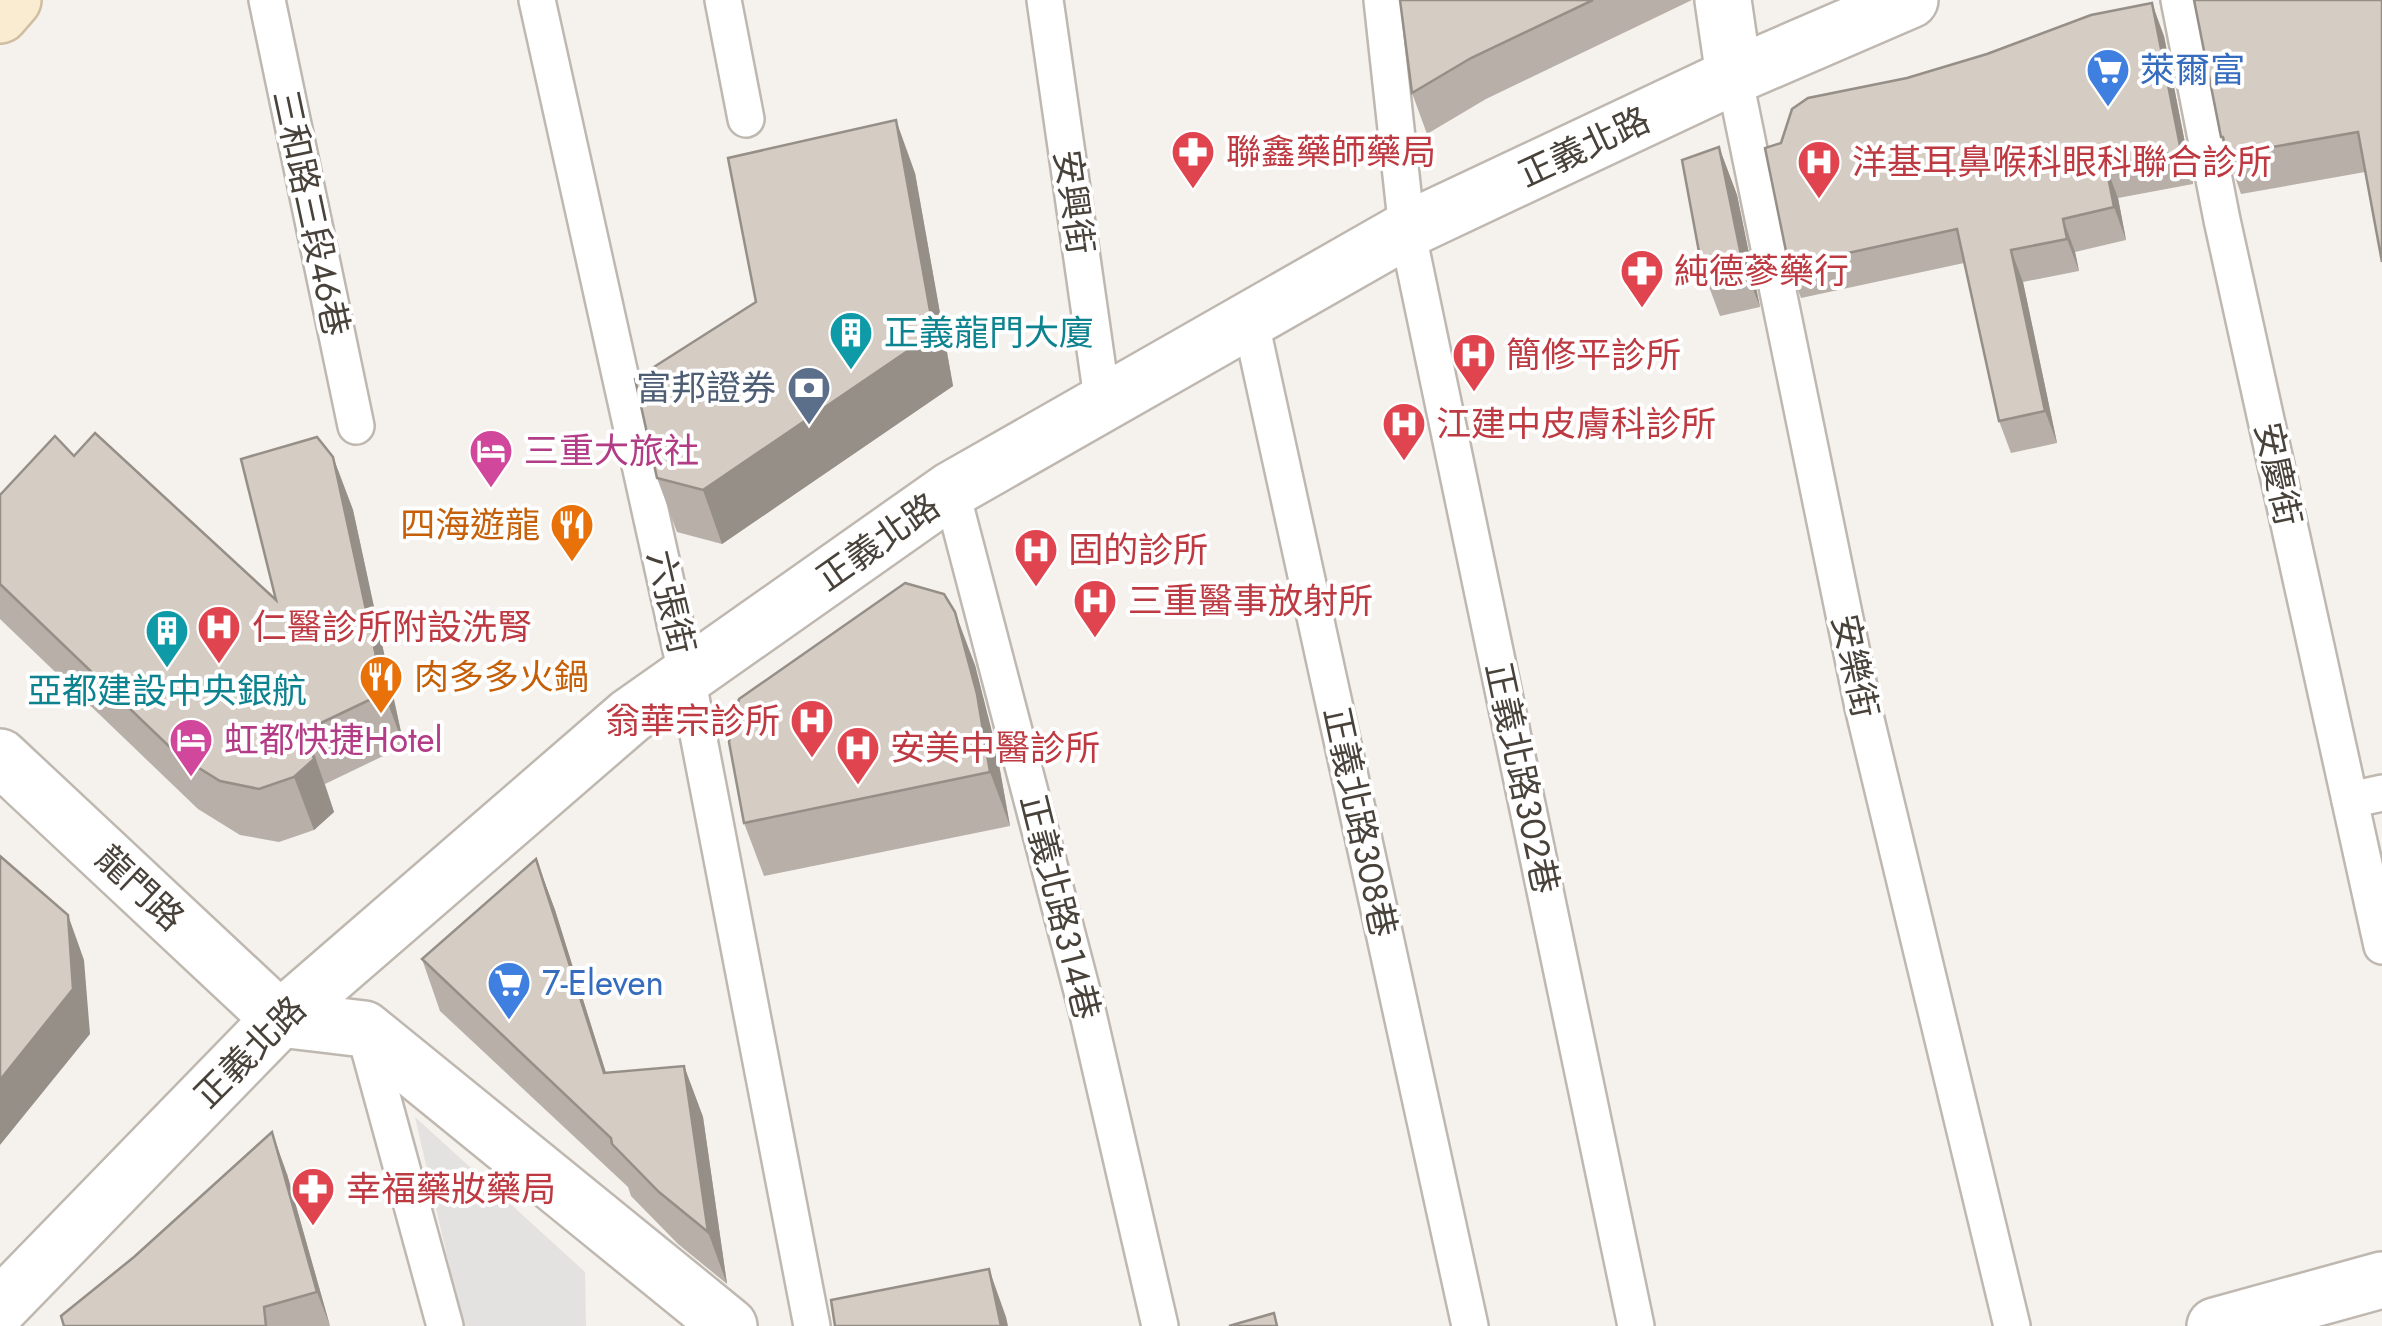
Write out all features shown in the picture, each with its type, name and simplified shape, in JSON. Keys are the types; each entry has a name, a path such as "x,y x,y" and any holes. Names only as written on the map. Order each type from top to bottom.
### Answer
{"main road":[{"path":"0,14 13,0"}],"street":[{"name":"安樂街","path":"1724,0 1734,76"},
{"name":"正義北路","path":"0,1307 280,1019 630,716 952,490 1407,230 1734,76 1910,0"},
{"name":"龍門路","path":"0,757 280,1019"},
{"path":"280,1019 364,1028 728,1326"},
{"path":"2215,1326 2382,1280"}],"lane":[{"name":"三和路三段46巷","path":"268,0 356,426"},
{"name":"六張街","path":"537,0 687,677 812,1326"},
{"path":"724,0 746,119"},
{"name":"安興街","path":"1044,0 1103,405"},
{"name":"正義北路302巷","path":"1382,0 1407,230 1636,1326"},
{"name":"安慶街","path":"2180,0 2222,220 2366,796 2382,946"},
{"name":"安樂街","path":"1734,76 1863,707 2012,1326"},
{"name":"正義北路308巷","path":"1250,319 1470,1326"},
{"name":"正義北路314巷","path":"952,490 1088,1014 1160,1326"},
{"path":"364,1028 444,1326"}],"shaded area":[{"path":"415,1117 585,1272 586,1326 463,1326"}],"building":[{"path":"1400,0 1593,0 1471,58 1412,93"},
{"path":"2194,0 2382,0 2382,262 2358,132 2227,155"},
{"path":"2152,3 2181,151 2106,166 2114,207 2063,219 2067,239 2011,250 2045,411 1999,421 1957,229 1789,266 1765,148 1781,143 1792,109 1808,98 1907,78 1987,54 2091,15"},
{"name":"正義龍門大廈","path":"896,120 934,333 703,490 657,478 635,379 756,302 728,158"},
{"path":"1719,147 1742,260 1702,268 1682,160"},
{"path":"95,433 276,600 241,459 317,437 333,457 384,693 306,730 314,759 294,777 259,789 220,781 178,755 0,584 0,495 55,436 74,456"},
{"path":"905,583 944,594 955,612 977,694 990,772 744,823 729,742 739,699"},
{"path":"0,856 68,915 73,989 0,1080"},
{"path":"536,859 604,1073 684,1066 708,1232 659,1192 612,1144 611,1138 422,959"},
{"path":"272,1132 317,1292 264,1307 266,1326 64,1326 61,1316 134,1257"},
{"path":"989,1269 1001,1326 835,1326 831,1300"},
{"path":"1274,1313 1277,1326 1229,1326"}],"place":[{"name":"萊爾富","path":"2108,108"},
{"name":"聯鑫藥師藥局","path":"1193,190"},
{"name":"洋基耳鼻喉科眼科聯合診所","path":"1819,200"},
{"name":"純德蔘藥行","path":"1642,309"},
{"name":"正義龍門大廈","path":"851,371"},
{"name":"簡修平診所","path":"1474,393"},
{"name":"富邦證券","path":"809,426"},
{"name":"江建中皮膚科診所","path":"1404,462"},
{"name":"三重大旅社","path":"491,489"},
{"name":"四海遊龍","path":"572,563"},
{"name":"固的診所","path":"1036,588"},
{"name":"三重醫事放射所","path":"1095,639"},
{"name":"仁醫診所附設洗腎","path":"219,665"},
{"name":"亞都建設中央銀航","path":"167,669"},
{"name":"肉多多火鍋","path":"381,715"},
{"name":"翁華宗診所","path":"812,759"},
{"name":"虹都快捷Hotel","path":"191,778"},
{"name":"安美中醫診所","path":"858,786"},
{"name":"7-Eleven","path":"509,1021"},
{"name":"幸福藥妝藥局","path":"313,1227"}]}
